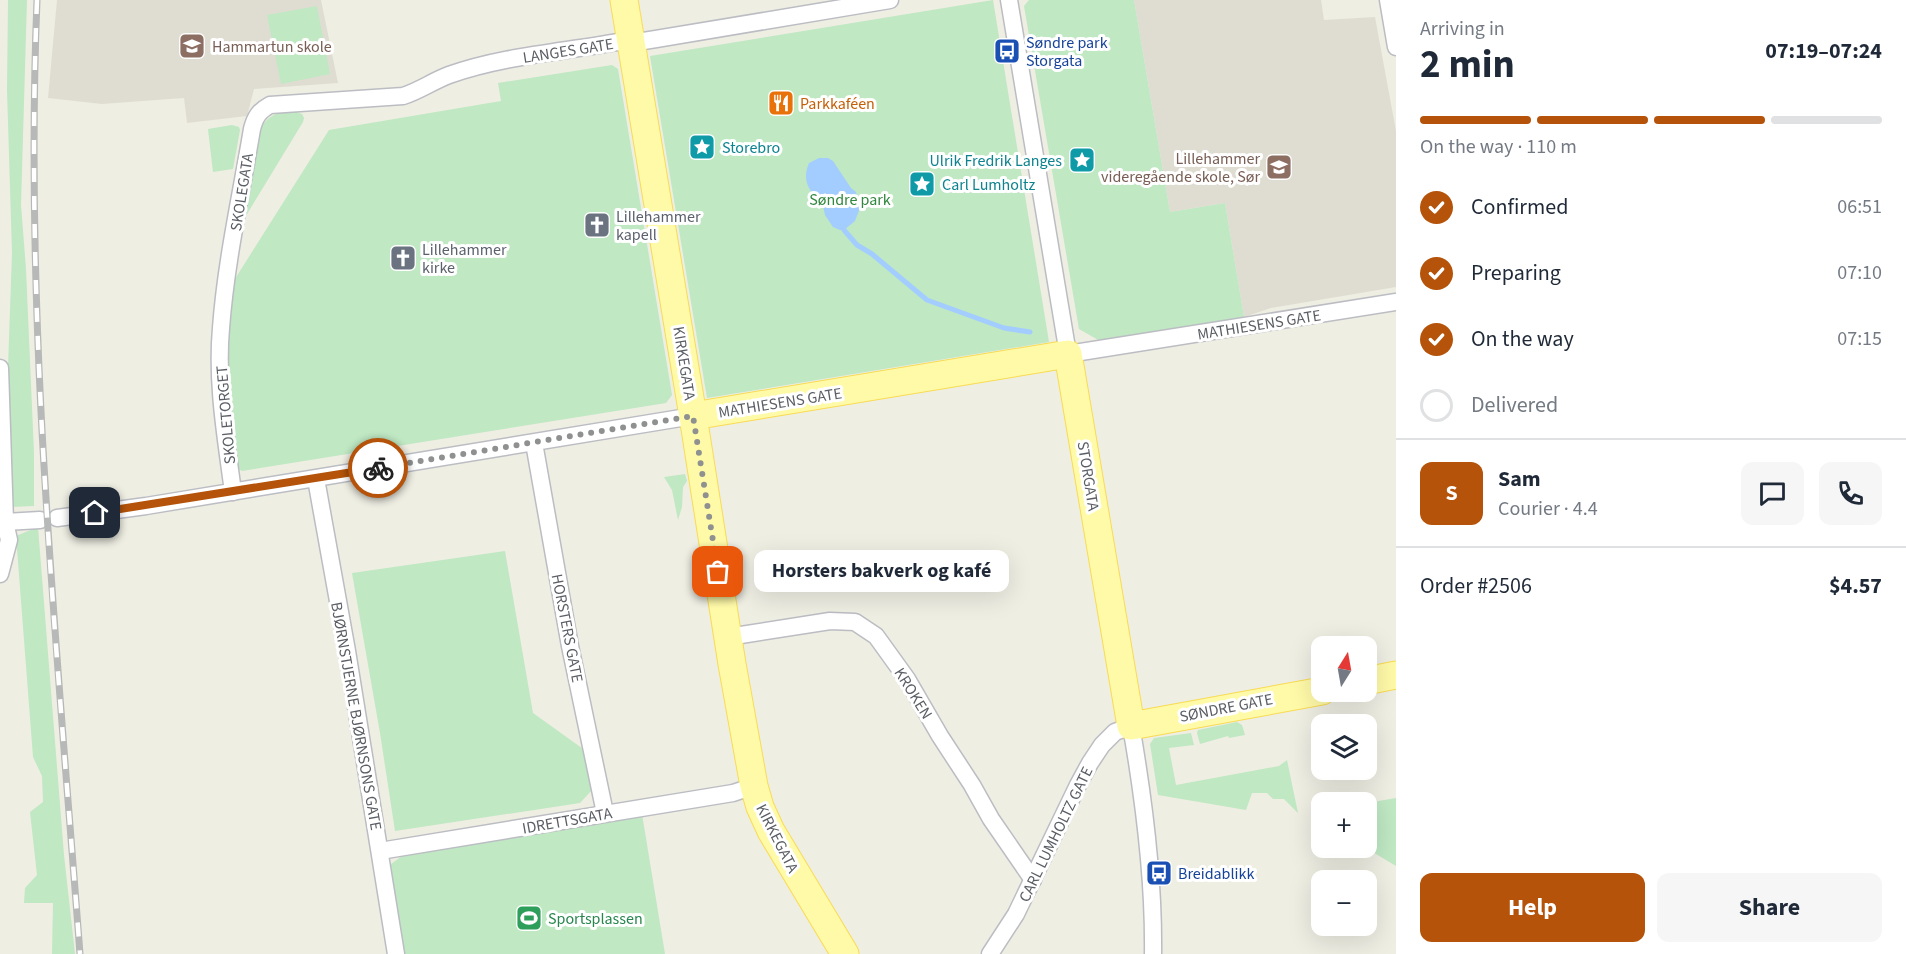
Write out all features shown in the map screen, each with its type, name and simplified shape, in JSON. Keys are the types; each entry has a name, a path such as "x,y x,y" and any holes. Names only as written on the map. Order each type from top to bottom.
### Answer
{"main road":[{"name":"KIRKEGATA","path":"624,0 754,786 760,807 771,831 845,954"},
{"name":"MATHIESENS GATE","path":"693,416 1068,354"},
{"name":"STORGATA","path":"1068,354 1131,726"},
{"path":"1377,679 1396,675"},
{"name":"SØNDRE GATE","path":"1131,726 1311,693"}],"street":[{"name":"LANGES GATE","path":"255,117 270,105 403,96 416,92 448,75 498,62 617,42 631,43 832,5 890,0"},
{"name":"STORGATA","path":"1009,0 1068,354"},
{"path":"1388,0 1396,47"},
{"name":"SKOLEGATA","path":"229,266 255,117"},
{"name":"SKOLETORGET","path":"229,266 220,329 220,374 234,492"},
{"name":"MATHIESENS GATE","path":"1068,354 1396,302"},
{"path":"0,368 5,522 9,540 0,574"},
{"name":"MATHIESENS GATE","path":"57,518 316,479 693,416"},
{"name":"HORSTERS GATE","path":"534,443 570,646 605,813"},
{"name":"BJØRNSTJERNE BJØRNSONS GATE","path":"316,479 396,954"},
{"path":"5,522 40,520"},
{"name":"KROKEN","path":"728,637 830,621 855,622 876,636 907,679 991,819 1033,880"},
{"name":"STORGATA","path":"1131,726 1143,794 1153,954"},
{"name":"CARL LUMHOLTZ GATE","path":"990,954 1016,914 1078,784 1090,764 1115,732 1131,726"},
{"name":"IDRETTSGATA","path":"380,851 733,794 754,786"}],"shaded area":[{"name":"Hammartun skole","path":"57,0 321,0 338,83 254,89 247,116 187,123 184,98 102,104 48,98"},
{"name":"Lillehammer videregående skole, Sør","path":"1134,0 1321,0 1324,20 1375,17 1396,131 1396,287 1271,308 1244,317 1225,203 1170,212"}],"green space":[{"path":"8,0 27,0 21,205 34,453 34,506 11,507 6,424 12,253 7,90"},
{"name":"Søndre park","path":"993,0 1049,342 707,398 650,56"},
{"path":"1029,0 1134,0 1170,212 1225,203 1244,317 1100,341 1079,329 1024,6"},
{"path":"317,6 330,74 281,84 267,15"},
{"path":"612,65 618,69 672,395 666,403 242,471 237,468 229,420 228,374 229,313 233,282 329,130 501,101 498,83"},
{"path":"294,111 302,114 303,122 244,219 257,138 262,125 279,112"},
{"path":"232,125 239,127 240,130 233,169 213,172 208,129"},
{"path":"685,474 687,481 683,487 682,507 678,520 672,490 664,477"},
{"path":"38,527 64,855 75,954 52,954 53,903 24,903 25,888 37,875 30,812 43,802 42,776 33,757 16,536"},
{"path":"505,551 533,713 586,751 593,789 580,803 395,831 352,573"},
{"path":"1237,722 1242,725 1245,735 1229,738 1228,736 1200,744 1198,730"},
{"path":"1191,733 1194,745 1169,748 1176,785 1279,766 1287,760 1298,813 1284,799 1273,799 1267,793 1252,793 1246,810 1158,795 1150,744 1154,738"},
{"path":"1396,798 1396,866 1377,855 1377,801"},
{"name":"Sportsplassen","path":"642,814 665,954 405,954 391,869 391,864 402,856"}],"water":[{"path":"819,158 828,158 833,161 856,192 860,208 855,221 844,230 833,227 825,215 822,201 813,194 806,180 809,163"}],"waterway":[{"path":"844,230 857,245 872,254 927,300 1004,328 1030,332"}],"railway":[{"path":"37,0 34,120 39,358 52,597 80,954"}],"way so far":[{"path":"378,468 693,416 718,572"}],"place":[{"name":"Hammartun skole","path":"192,46"},
{"name":"Søndre park Storgata","path":"1007,51"},
{"name":"Parkkaféen","path":"781,103"},
{"name":"Storebro","path":"702,147"},
{"name":"Ulrik Fredrik Langes","path":"1082,160"},
{"name":"Lillehammer videregående skole, Sør","path":"1279,167"},
{"name":"Carl Lumholtz","path":"922,184"},
{"name":"Lillehammer kapell","path":"597,225"},
{"name":"Lillehammer kirke","path":"403,258"},
{"name":"Horsters bakverk og kafé","path":"718,572"},
{"name":"Breidablikk","path":"1159,873"},
{"name":"Sportsplassen","path":"529,918"}],"route":[{"path":"95,513 378,468"}]}
